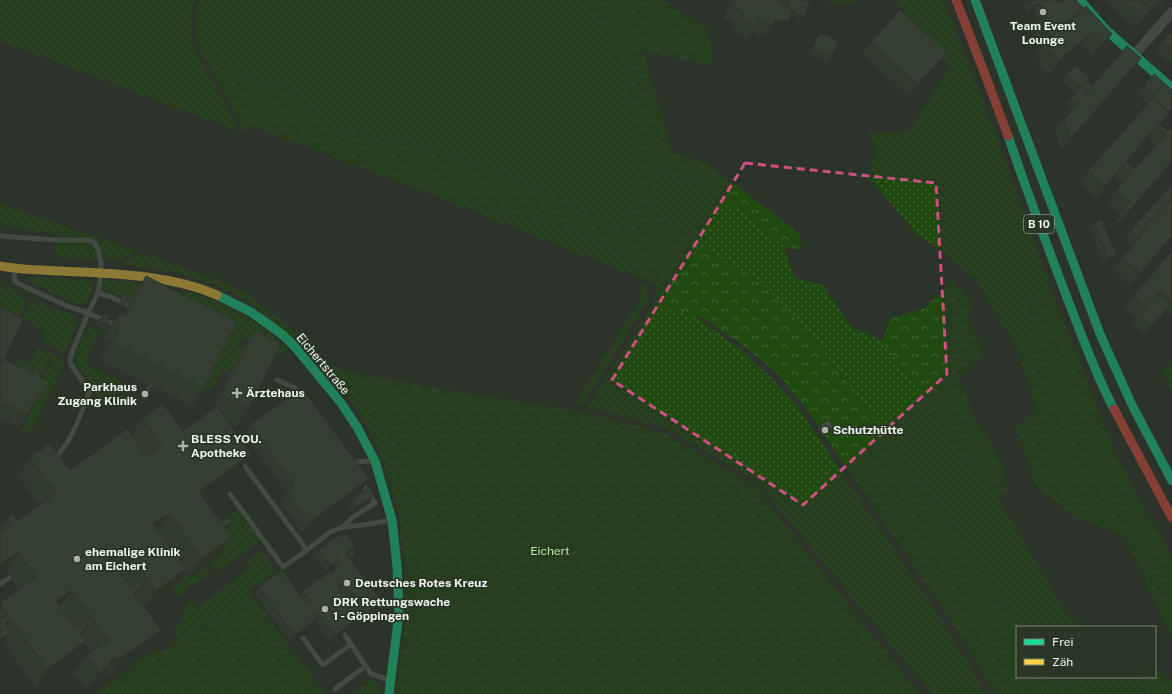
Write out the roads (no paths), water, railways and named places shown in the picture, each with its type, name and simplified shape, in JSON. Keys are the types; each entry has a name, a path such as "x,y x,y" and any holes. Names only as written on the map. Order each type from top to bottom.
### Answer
{"main road":[{"name":"B 10","path":"956,0 986,77 1052,259 1105,392 1172,518"},
{"name":"B 10","path":"975,0 1002,68 1068,252 1095,321 1119,379 1147,436 1172,481"},
{"path":"1080,0 1105,29 1172,88"},
{"name":"Eichertstraße","path":"0,266 15,269 101,273 157,278 183,284 211,293 251,312 283,335 295,347 314,368 341,403 357,427 374,461 392,520 397,566 398,613 395,652 389,694"}],"street":[{"path":"1134,55 1172,12"}],"lane":[{"path":"0,236 56,240 88,240 94,242 101,260 98,293 88,313 70,360 90,391 74,430 60,454 50,462"},
{"path":"15,269 14,279 17,283 72,308 88,313 117,326"},
{"path":"98,293 109,296 128,305"},
{"path":"277,380 295,388 304,401"},
{"path":"235,453 307,550"},
{"path":"351,468 347,462 374,461"},
{"path":"343,527 353,517 375,502 355,474"},
{"path":"230,494 283,567 330,532 343,527 363,526 392,520"},
{"path":"0,584 11,577"},
{"path":"345,635 350,645 371,674 391,681"},
{"path":"303,638 323,665 350,645"},
{"path":"335,689 366,666"}],"place":[{"name":"Team Event Lounge","path":"1043,12"},
{"name":"Ärztehaus","path":"237,393"},
{"name":"Parkhaus Zugang Klinik","path":"145,394"},
{"name":"Schutzhütte","path":"825,430"},
{"name":"BLESS YOU. Apotheke","path":"183,446"},
{"name":"ehemalige Klinik am Eichert","path":"77,559"},
{"name":"Deutsches Rotes Kreuz","path":"347,583"},
{"name":"DRK Rettungswache 1 - Göppingen","path":"325,609"}],"park label":[{"name":"Eichert","path":"550,551"}]}
